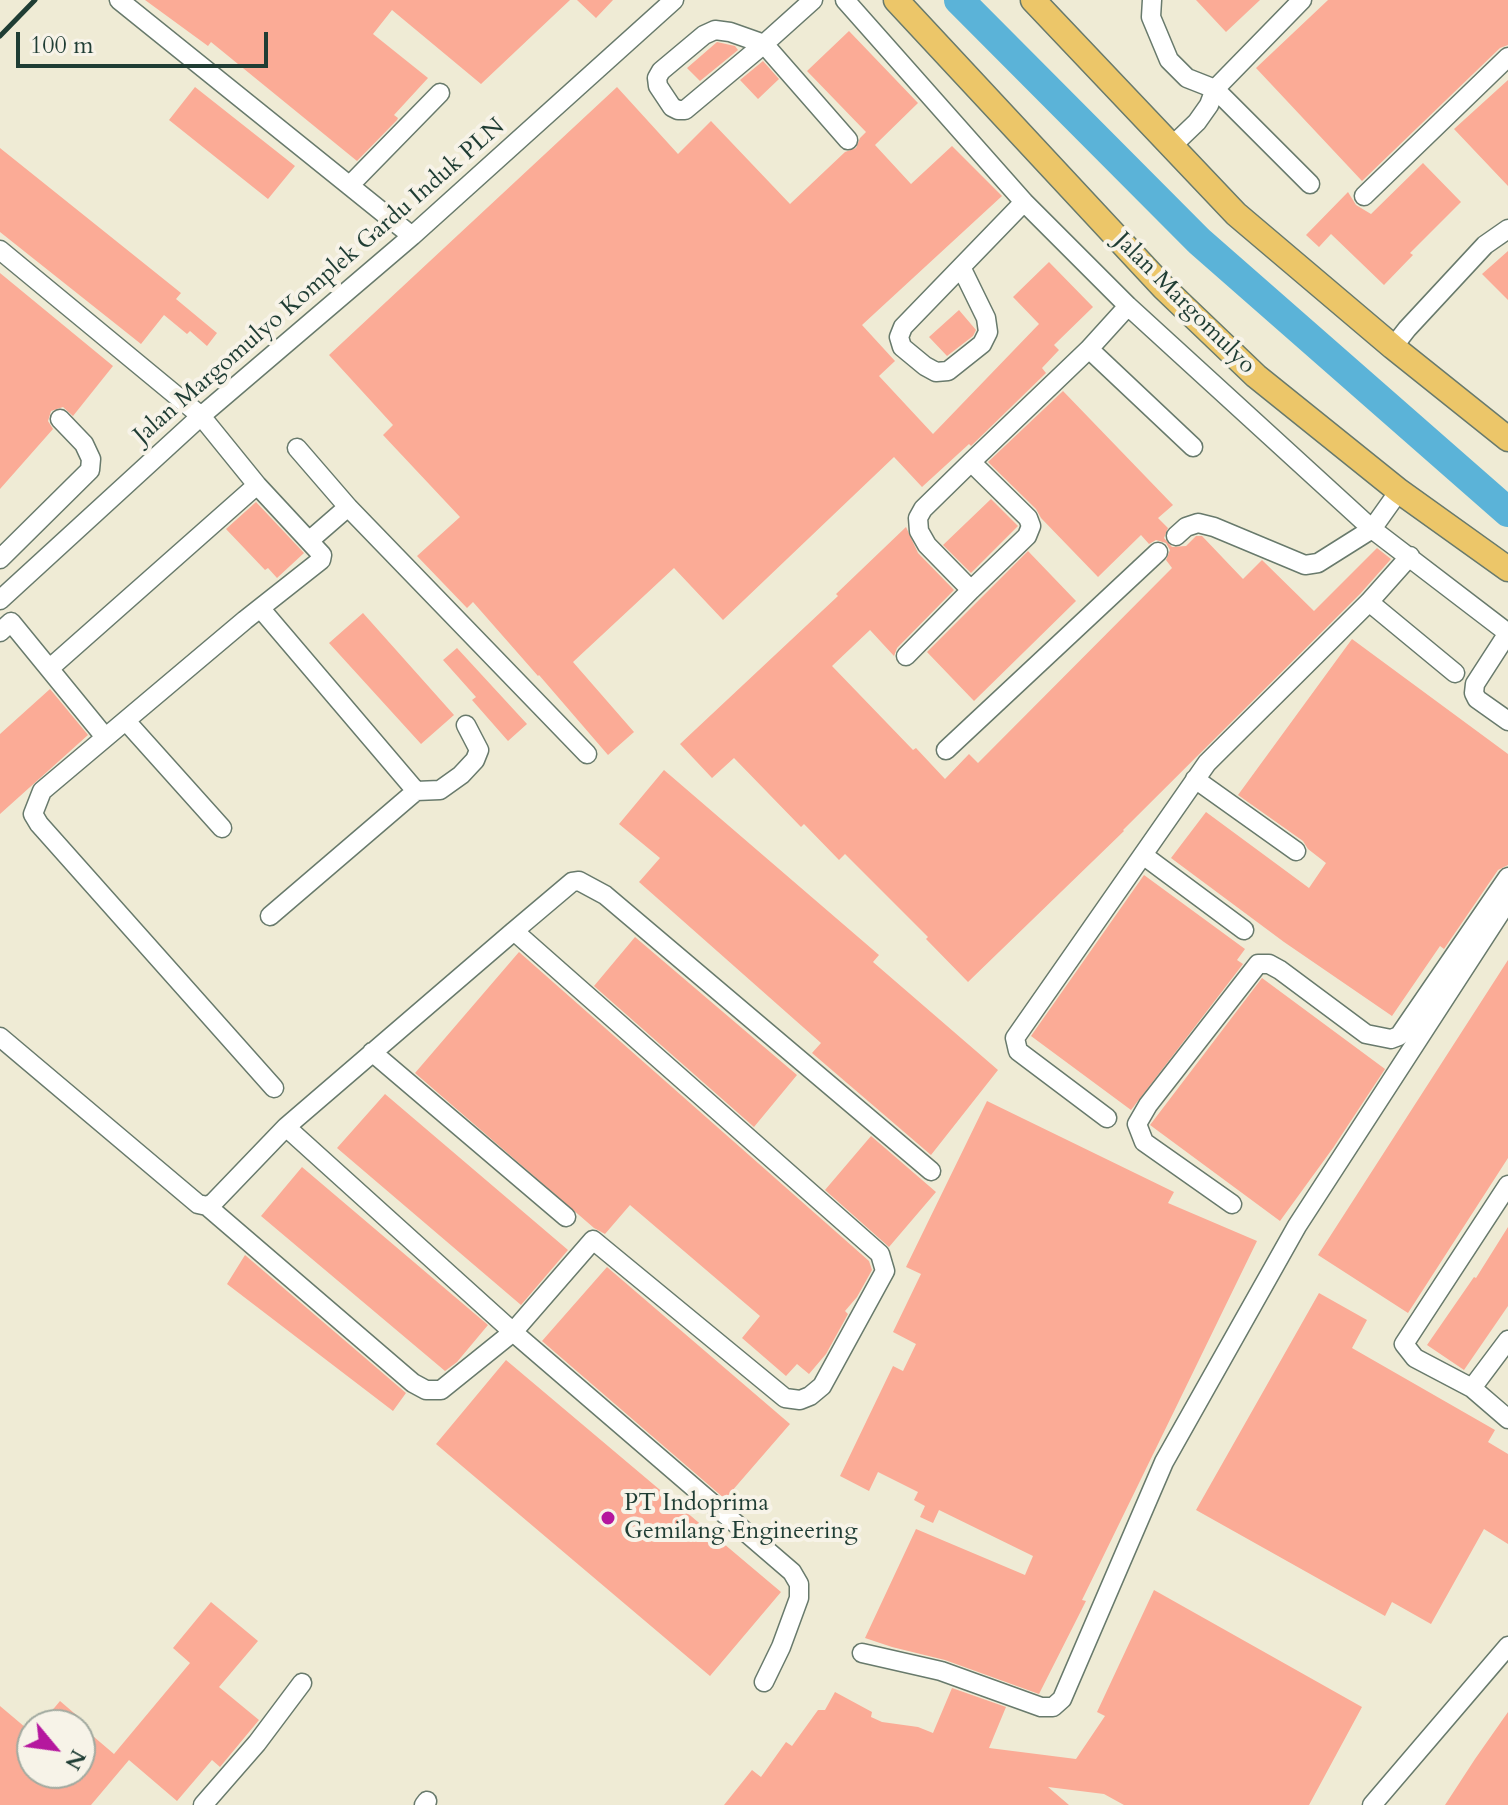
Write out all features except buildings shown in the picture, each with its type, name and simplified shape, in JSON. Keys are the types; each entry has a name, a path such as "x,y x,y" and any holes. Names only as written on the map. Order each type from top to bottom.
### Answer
{"main road":[{"name":"Jalan Margomulyo","path":"896,0 1164,288 1256,376 1399,491 1508,569"},
{"path":"1033,0 1236,214 1393,347 1508,439"}],"lane":[{"path":"119,0 412,236"},
{"name":"Jalan Margomulyo Komplek Gardu Induk PLN","path":"0,600 201,416 412,236 674,0"},
{"path":"813,0 764,44 685,110 672,107 658,86 657,78 661,71 704,35 715,30 730,32 764,44 848,140"},
{"path":"845,0 1024,202 1128,306 1372,529 1508,633 1475,684 1474,693 1477,699 1508,721"},
{"path":"1152,0 1151,17 1169,60 1187,78 1215,89 1310,184"},
{"path":"1172,146 1197,122 1215,89 1302,0"},
{"path":"1364,196 1508,57"},
{"path":"350,185 440,93"},
{"path":"962,269 986,318 988,332 982,344 948,371 936,372 902,347 899,337 903,327 1024,202"},
{"path":"1393,347 1485,245 1508,229"},
{"path":"0,250 201,416 257,485 320,552 321,560 42,791 33,814 274,1088"},
{"path":"971,590 927,545 919,531 918,518 923,509 1089,349 1128,306"},
{"path":"1089,349 1193,447"},
{"path":"0,559 90,470 91,459 84,444 60,419"},
{"path":"297,448 348,507 587,754"},
{"path":"906,656 1027,536 1031,526 1028,518 971,462"},
{"path":"50,668 257,485"},
{"path":"1176,536 1186,527 1198,523 1305,565 1318,563 1372,529 1399,491"},
{"path":"310,540 348,507"},
{"path":"946,750 1158,552"},
{"path":"1107,1118 1018,1051 1015,1038 1207,763 1369,602 1410,556"},
{"path":"1369,602 1455,673"},
{"path":"261,609 416,791"},
{"path":"4,620 50,668 105,737"},
{"path":"126,721 222,828"},
{"path":"270,916 416,791 440,790 461,775 475,760 479,750 466,725"},
{"path":"1195,779 1296,851"},
{"path":"1143,855 1244,930"},
{"path":"1232,1204 1144,1142 1137,1124 1148,1105 1258,964 1269,964 1280,970 1366,1034 1382,1039 1399,1036 1508,877"},
{"path":"207,1206 286,1127 572,882 579,881 605,895 931,1171"},
{"path":"862,1653 941,1671 1041,1707 1053,1707 1062,1699 1164,1462 1297,1226 1508,901"},
{"path":"0,1037 191,1200 207,1206 413,1383 426,1390 441,1390 513,1332 593,1240 785,1398 800,1400 810,1396 822,1386 885,1271 880,1254 514,931"},
{"path":"372,1052 566,1217"},
{"path":"286,1127 513,1332 792,1572 799,1584 799,1598 764,1682"},
{"path":"1508,1185 1404,1344 1415,1358 1472,1388 1508,1419"},
{"path":"1472,1388 1508,1340"},
{"path":"1372,1805 1508,1646"},
{"path":"203,1805 257,1743 302,1683"}],"waterway":[{"path":"959,0 1199,241 1508,512"}],"railway":[{"path":"0,36 35,0"}],"place":[{"name":"PT Indoprima Gemilang Engineering","path":"608,1518"}]}
